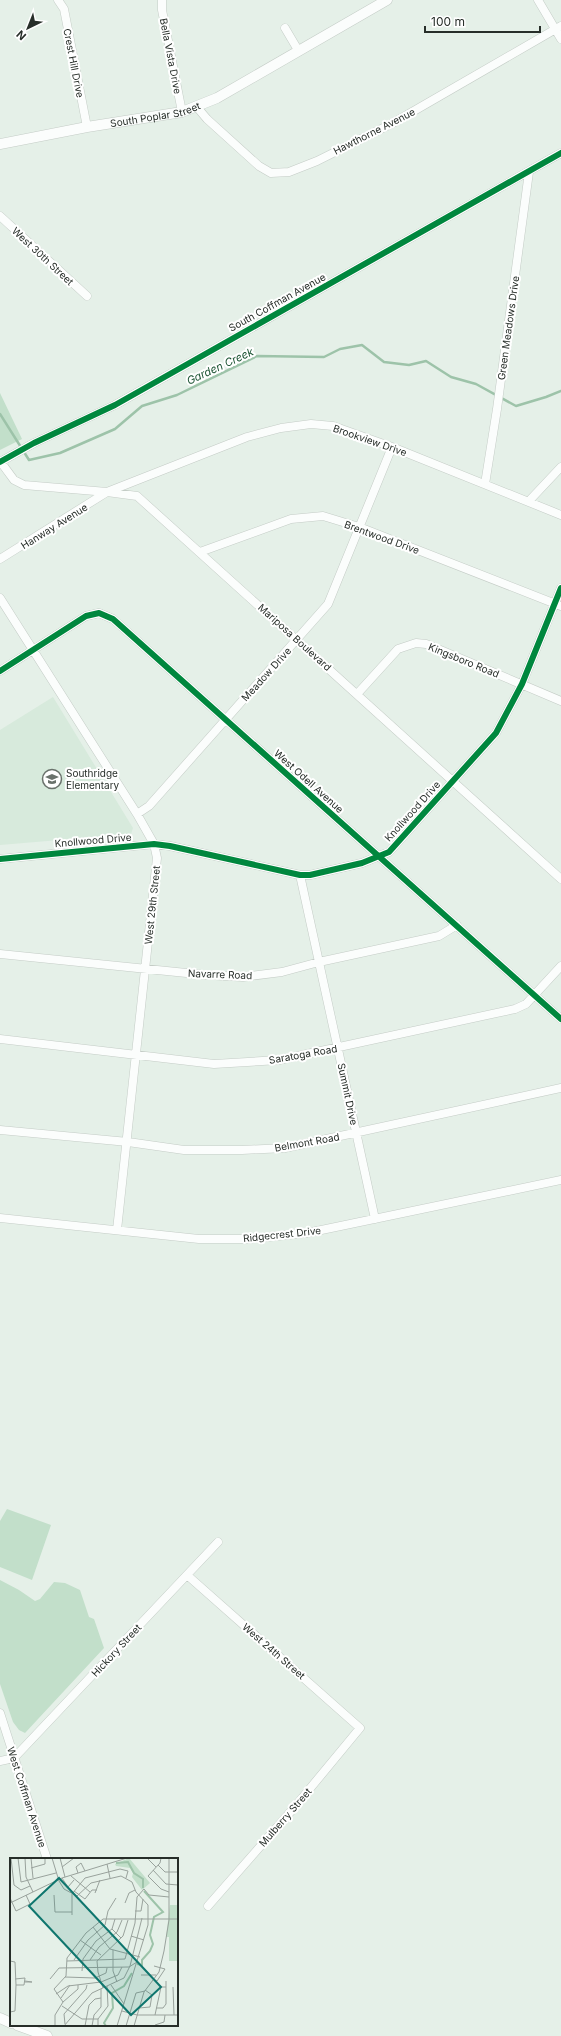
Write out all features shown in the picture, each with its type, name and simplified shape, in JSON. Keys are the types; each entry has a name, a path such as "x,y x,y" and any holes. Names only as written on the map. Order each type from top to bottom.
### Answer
{"main road":[{"name":"South Poplar Street","path":"0,142 182,112 216,98 387,0"},
{"path":"0,2018 10,2023"},
{"path":"20,2026 48,2036"}],"street":[{"name":"Crest Hill Drive","path":"58,0 64,9 87,127"},
{"name":"Bella Vista Drive","path":"162,0 162,10 182,112"},
{"path":"538,0 558,28 561,39"},
{"path":"285,28 298,50"},
{"name":"Hawthorne Avenue","path":"196,106 259,166 271,173 289,172 303,167 393,123 558,28"},
{"name":"South Coffman Avenue","path":"0,461 34,443 115,405 561,153"},
{"name":"Green Meadows Drive","path":"485,484 498,409 529,172"},
{"name":"West 30th Street","path":"0,216 87,296"},
{"name":"Brookview Drive","path":"107,492 247,437 281,428 311,424 333,426 392,447 530,501 561,515"},
{"name":"Meadow Drive","path":"137,814 149,806 328,604 392,447"},
{"name":"Mariposa Boulevard","path":"0,461 14,480 24,485 138,496 297,640 358,693 561,879"},
{"path":"530,501 561,467"},
{"name":"Hanway Avenue","path":"0,560 107,492"},
{"name":"Brentwood Drive","path":"200,552 291,519 323,516 360,526 558,604"},
{"name":"Knollwood Drive","path":"0,858 154,844 170,846 300,875 310,875 362,863 389,852 496,733 522,684 558,604 561,588"},
{"name":"West 29th Street","path":"0,598 137,814 154,844 157,858 146,969 135,1055 128,1142 117,1230"},
{"name":"West Odell Avenue","path":"0,671 86,616 99,613 113,619 561,1019"},
{"name":"Kingsboro Road","path":"358,693 398,650 416,643 426,644 561,701"},
{"name":"Summit Drive","path":"300,875 375,1219"},
{"name":"Navarre Road","path":"0,954 206,975 243,977 282,972 319,962 439,936 457,925"},
{"name":"Saratoga Road","path":"0,1039 214,1064 279,1060 515,1009 526,1004 561,966"},
{"name":"Belmont Road","path":"0,1130 128,1142 184,1150 285,1148 561,1088"},
{"name":"Ridgecrest Drive","path":"0,1218 199,1239 248,1239 307,1233 561,1180"},
{"name":"Hickory Street","path":"14,1758 218,1542"},
{"name":"West 24th Street","path":"187,1575 360,1728"},
{"name":"West Coffman Avenue","path":"0,1713 47,1858"},
{"name":"Mulberry Street","path":"208,1906 293,1809 360,1728"},
{"path":"0,1761 14,1758"}],"shaded area":[{"path":"0,393 22,439 0,450"},
{"name":"Southridge Elementary","path":"53,697 133,828 131,834 0,845 0,730"},
{"path":"7,1509 51,1525 32,1580 0,1567 0,1521"},
{"path":"0,1580 19,1590 35,1601 40,1599 54,1582 65,1583 80,1590 89,1617 94,1619 104,1648 25,1733 19,1730 13,1722 0,1684"}],"waterway":[{"name":"Garden Creek","path":"0,414 29,460 60,453 115,429 142,406 177,395 257,356 324,357 340,349 362,345 384,362 409,365 426,361 451,377 476,384 516,406 561,391"}],"cycle path":[{"path":"0,462 34,443 115,405 561,153"},
{"path":"0,859 154,844 170,846 300,875 310,875 362,863 389,852 496,733 522,684 561,588"},
{"path":"0,671 86,616 99,613 113,619 561,1019"}],"place":[{"name":"Southridge Elementary","path":"52,779"}]}
